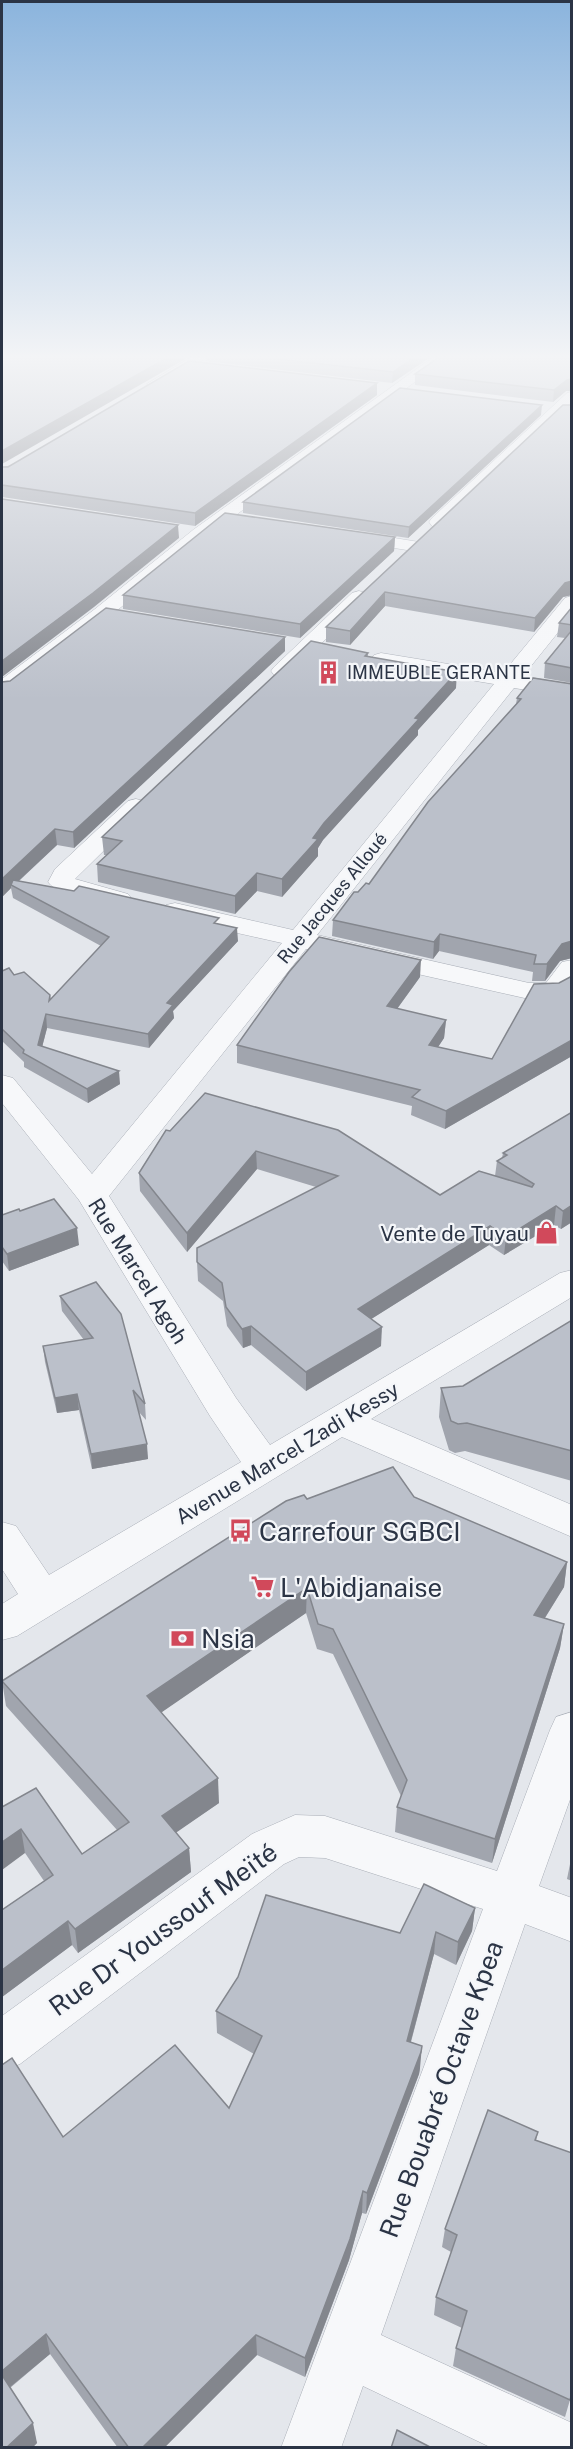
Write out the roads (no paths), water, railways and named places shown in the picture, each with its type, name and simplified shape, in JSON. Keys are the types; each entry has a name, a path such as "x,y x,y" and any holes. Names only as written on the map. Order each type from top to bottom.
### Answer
{"street":[{"path":"2,689 102,613 221,517 283,472"},
{"path":"397,561 494,472"},
{"path":"221,517 243,521"},
{"path":"176,530 199,534"},
{"path":"334,534 413,546"},
{"path":"263,687 372,584"},
{"name":"Rue Jacques Alloué","path":"92,1195 572,602"},
{"path":"102,613 125,617"},
{"path":"284,643 329,650"},
{"path":"363,656 572,691"},
{"path":"151,793 64,874 61,882 72,888 529,991 552,992 572,968"},
{"name":"Rue Marcel Agoh","path":"2,1084 92,1195 223,1407 264,1466"},
{"name":"Avenue Marcel Zadi Kessy","path":"2,1624 572,1281"},
{"path":"340,1421 572,1521"},
{"path":"2,1537 43,1599"},
{"name":"Rue Bouabré Octave Kpea","path":"311,2448 572,1730"},
{"name":"Rue Dr Youssouf Meïté","path":"2,2046 267,1849 295,1836 325,1837 511,1897 572,1920"},
{"path":"347,2349 559,2448"}],"place":[{"name":"IMMEUBLE GERANTE","path":"329,672"},
{"name":"Vente de Tuyau","path":"547,1233"},
{"name":"Carrefour SGBCI","path":"241,1531"},
{"name":"L'Abidjanaise","path":"262,1587"},
{"name":"Nsia","path":"183,1638"}]}
